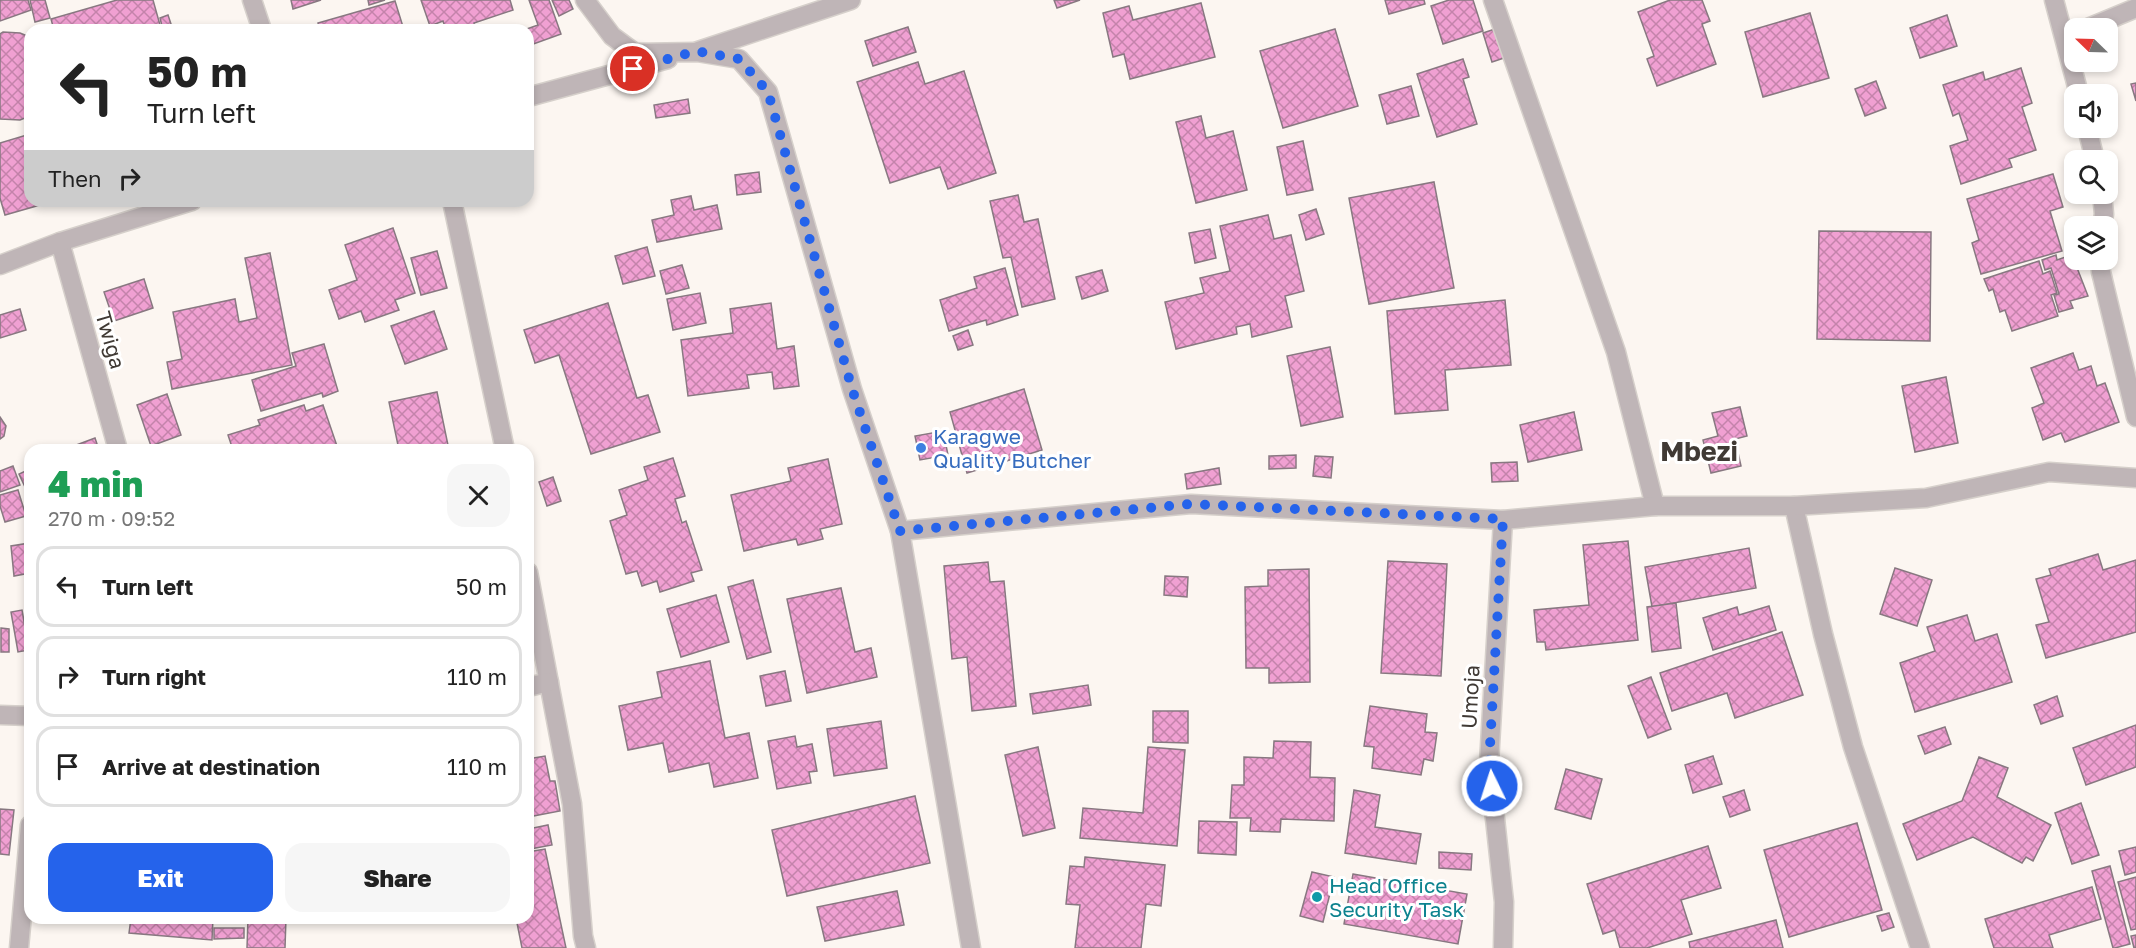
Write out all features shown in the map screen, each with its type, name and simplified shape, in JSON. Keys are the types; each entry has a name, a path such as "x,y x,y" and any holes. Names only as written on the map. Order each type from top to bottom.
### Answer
{"street":[{"path":"252,0 260,24"},
{"path":"585,0 612,36 636,53 696,51 739,59 768,92 852,389 900,531 971,948"},
{"path":"534,95 696,51 851,0"},
{"path":"1493,0 1616,352 1655,506"},
{"path":"2054,0 2064,22"},
{"path":"2112,18 2136,8"},
{"path":"0,265 60,243 173,207"},
{"path":"453,207 504,444"},
{"name":"Twiga","path":"60,243 116,444"},
{"path":"2101,270 2136,417"},
{"path":"900,531 1191,504 1503,519 1655,506 1794,506 1926,498 2049,472 2136,478"},
{"path":"1794,506 1823,634 1853,747 1920,948"},
{"name":"Umoja","path":"1503,519 1489,763 1504,902 1503,948"},
{"path":"534,603 572,804 583,936 586,948"},
{"path":"534,686 549,682"},
{"path":"0,715 24,716"},
{"path":"18,948 24,886"}],"building":[{"path":"0,0 28,0 31,10 0,21"},
{"path":"30,0 45,0 50,18 35,22"},
{"path":"117,0 153,0 160,24 52,24 51,19"},
{"path":"291,0 321,0 293,9"},
{"path":"368,0 385,0 369,5"},
{"path":"421,0 510,0 513,10 474,24 444,24 443,21 429,24"},
{"path":"529,0 549,0 561,34 534,44 534,26 538,25"},
{"path":"552,0 569,0 573,9 559,16"},
{"path":"1054,0 1080,0 1057,8"},
{"path":"1385,0 1424,0 1425,4 1389,14"},
{"path":"1449,0 1473,0 1483,31 1443,44 1431,6"},
{"path":"1670,0 1702,0 1710,21 1702,24 1716,64 1657,86 1647,59 1654,56 1638,12"},
{"path":"395,1 402,24 318,24"},
{"path":"1201,3 1215,57 1130,79 1124,54 1113,57 1103,13 1129,6 1133,20"},
{"path":"1810,13 1829,78 1763,97 1745,32"},
{"path":"168,15 171,24 162,24 160,18"},
{"path":"1947,15 1957,46 1920,58 1910,28"},
{"path":"908,27 916,52 873,66 865,41"},
{"path":"1498,28 1507,57 1492,62 1483,33"},
{"path":"1335,29 1358,106 1283,128 1260,51"},
{"path":"3,32 24,35 24,118 20,120 0,119 0,34"},
{"path":"1463,59 1469,77 1463,79 1477,124 1437,137 1417,74"},
{"path":"918,62 925,84 964,71 996,173 948,189 940,167 890,183 857,82"},
{"path":"2021,68 2032,103 2022,107 2036,150 2009,159 2012,167 1961,184 1950,146 1968,140 1959,113 1953,116 1943,85 1983,72 1985,80"},
{"path":"1876,81 1886,108 1865,116 1855,89"},
{"path":"2136,83 2136,101 2131,84"},
{"path":"1411,86 1419,116 1387,124 1379,95"},
{"path":"688,99 690,113 656,118 654,105"},
{"path":"1201,116 1206,138 1233,131 1247,190 1196,203 1176,122"},
{"path":"24,136 24,207 33,207 5,215 0,198 0,143"},
{"path":"1303,141 1313,190 1287,195 1277,147"},
{"path":"759,172 761,192 737,195 735,175"},
{"path":"2053,174 2063,207 2050,211 2062,251 1981,274 1972,243 1979,240 1967,199"},
{"path":"1434,182 1454,288 1369,304 1349,198"},
{"path":"1018,195 1024,222 1038,219 1055,299 1022,307 1011,257 1003,258 990,201"},
{"path":"691,196 694,210 717,205 722,229 657,242 652,220 674,215 671,200"},
{"path":"1316,209 1324,234 1306,240 1299,215"},
{"path":"1268,215 1274,239 1291,235 1304,291 1285,296 1292,327 1252,337 1250,324 1236,327 1237,334 1176,349 1165,302 1204,293 1200,278 1230,271 1220,226"},
{"path":"393,228 415,293 395,300 399,310 365,322 361,311 339,319 329,290 357,280 345,245"},
{"path":"1210,229 1216,258 1195,263 1189,233"},
{"path":"1819,231 1931,232 1930,341 1817,339"},
{"path":"647,247 655,276 623,284 615,256"},
{"path":"437,251 447,288 421,295 411,258"},
{"path":"270,253 292,365 172,389 167,362 182,359 173,312 235,299 239,322 257,318 245,258"},
{"path":"2056,255 2057,260 2064,258 2064,270 2078,270 2088,296 2070,301 2073,308 2059,312 2054,295 2059,294 2051,268 2045,270 2042,260"},
{"path":"2039,261 2043,274 2050,271 2057,293 2051,295 2058,316 2012,331 2005,310 2000,312 1993,289 1989,291 1984,279"},
{"path":"682,265 689,288 666,294 660,271"},
{"path":"1005,268 1018,315 987,325 986,320 949,331 940,300 977,288 974,277"},
{"path":"1102,270 1108,291 1082,299 1076,277"},
{"path":"144,279 153,308 114,321 104,292"},
{"path":"700,293 706,323 673,330 667,299"},
{"path":"1505,300 1511,365 1445,370 1448,410 1395,414 1387,311"},
{"path":"608,303 637,398 648,395 660,432 591,454 559,355 535,363 524,330"},
{"path":"771,303 777,349 794,346 799,386 774,389 772,372 747,375 749,388 688,396 681,340 733,333 730,309"},
{"path":"20,309 26,330 0,338 0,315"},
{"path":"434,311 447,349 405,364 391,326"},
{"path":"968,330 973,345 958,350 953,336"},
{"path":"324,344 338,391 323,397 322,393 261,411 252,380 296,366 292,353"},
{"path":"1330,347 1343,417 1301,426 1287,356"},
{"path":"2073,353 2079,370 2091,366 2097,386 2105,383 2119,422 2065,442 2061,433 2043,440 2032,408 2044,403 2031,368"},
{"path":"1946,377 1958,443 1915,452 1902,386"},
{"path":"1024,389 1042,450 967,473 950,412"},
{"path":"437,392 448,444 398,444 389,402"},
{"path":"167,394 181,435 150,444 137,405"},
{"path":"304,405 306,411 323,405 336,444 231,444 228,435 260,425 258,420"},
{"path":"1740,407 1747,436 1735,439 1741,466 1711,473 1703,440 1718,436 1712,413"},
{"path":"1574,412 1582,450 1528,462 1520,425"},
{"path":"0,417 6,426 4,436 0,439"},
{"path":"943,431 948,455 920,460 915,436"},
{"path":"95,438 97,444 79,444"},
{"path":"1296,455 1296,468 1269,469 1269,456"},
{"path":"1315,456 1333,457 1331,478 1313,476"},
{"path":"673,458 685,496 675,499 682,523 686,521 702,570 691,573 694,581 660,592 657,581 642,586 637,571 626,574 610,521 627,515 619,490 648,480 644,467"},
{"path":"828,459 842,524 820,529 823,539 798,545 796,539 744,551 731,495 791,481 788,468"},
{"path":"1517,462 1518,481 1492,482 1491,463"},
{"path":"13,466 20,485 0,492 0,471"},
{"path":"1219,468 1221,484 1187,489 1185,474"},
{"path":"24,472 24,485 19,474"},
{"path":"553,477 561,501 547,506 539,482"},
{"path":"18,490 24,517 5,522 0,506 0,495"},
{"path":"1628,541 1638,640 1546,650 1545,642 1537,642 1534,610 1589,605 1583,545"},
{"path":"24,544 24,574 14,576 11,546"},
{"path":"1749,548 1756,588 1652,607 1645,567"},
{"path":"2098,554 2103,570 2136,560 2136,632 2046,658 2036,625 2049,622 2036,579 2051,575 2049,569"},
{"path":"1388,561 1447,564 1441,676 1381,673"},
{"path":"988,562 990,582 1004,581 1016,706 972,711 967,657 952,659 944,566"},
{"path":"1895,568 1932,580 1917,626 1880,614"},
{"path":"1309,569 1310,682 1269,683 1269,668 1246,668 1245,587 1268,586 1268,570"},
{"path":"1165,576 1188,577 1187,597 1164,595"},
{"path":"753,580 771,652 747,659 728,587"},
{"path":"841,588 855,652 871,648 877,677 807,693 787,599"},
{"path":"716,595 729,642 681,657 667,609"},
{"path":"1676,603 1681,648 1652,652 1647,607"},
{"path":"1769,606 1776,630 1713,650 1703,618 1737,607 1739,615"},
{"path":"22,610 24,651 18,652 11,612"},
{"path":"1967,615 1975,641 1997,634 2012,682 1915,712 1900,663 1935,651 1927,627"},
{"path":"1,628 9,629 9,652 1,652"},
{"path":"1782,632 1803,695 1735,718 1727,693 1672,711 1660,673"},
{"path":"710,661 725,738 749,733 758,778 714,787 709,763 669,772 663,743 628,750 619,706 662,697 657,672"},
{"path":"785,671 791,701 766,706 760,676"},
{"path":"1651,677 1671,729 1648,738 1628,686"},
{"path":"1088,685 1091,705 1033,714 1030,694"},
{"path":"2057,696 2063,716 2041,724 2034,705"},
{"path":"1370,706 1427,714 1425,732 1437,733 1433,761 1424,759 1421,775 1372,768 1374,747 1364,746"},
{"path":"1153,711 1188,711 1188,743 1153,742"},
{"path":"881,721 887,768 834,776 827,729"},
{"path":"2136,725 2136,767 2086,785 2073,748"},
{"path":"1945,727 1951,744 1925,754 1918,736"},
{"path":"795,736 797,747 812,744 817,771 809,772 811,783 777,789 768,741"},
{"path":"1274,741 1311,742 1310,777 1335,778 1334,821 1281,819 1280,832 1250,831 1251,818 1230,818 1232,785 1244,785 1244,757 1273,758"},
{"path":"1038,747 1055,828 1023,836 1005,755"},
{"path":"1148,747 1185,750 1177,846 1080,838 1083,808 1143,813"},
{"path":"545,756 550,781 555,781 560,811 534,816 534,758"},
{"path":"1713,756 1722,784 1693,793 1685,765"},
{"path":"1979,757 2008,768 1997,797 2051,825 2033,861 2026,857 2022,863 1973,837 1917,860 1903,824 1962,801"},
{"path":"1566,769 1602,779 1591,819 1555,809"},
{"path":"1354,790 1380,795 1375,827 1421,834 1416,864 1345,853"},
{"path":"1744,790 1750,810 1730,817 1723,797"},
{"path":"915,796 930,863 787,896 772,830"},
{"path":"2081,803 2099,855 2072,864 2055,813"},
{"path":"0,809 14,810 9,855 0,854"},
{"path":"1199,821 1237,822 1236,855 1198,853"},
{"path":"1857,823 1882,910 1789,937 1764,850"},
{"path":"548,825 552,845 534,848 534,828"},
{"path":"1708,846 1721,888 1681,900 1692,934 1647,948 1620,948 1615,930 1603,934 1587,884"},
{"path":"2136,847 2136,872 2125,875 2119,851"},
{"path":"545,849 566,948 522,948 517,924 534,924 534,851"},
{"path":"1439,852 1472,854 1471,870 1439,868"},
{"path":"1085,857 1165,865 1161,906 1146,904 1141,948 1075,948 1080,905 1066,904 1070,866 1084,867"},
{"path":"2110,866 2130,944 2115,948 2113,948 2092,871"},
{"name":"Head Office Security Task","path":"1312,872 1334,877 1323,922 1300,916"},
{"path":"1353,874 1467,894 1458,944 1344,924"},
{"path":"2136,877 2136,929 2131,930 2118,882"},
{"path":"2092,887 2101,919 2049,935 2053,948 1994,948 1985,919"},
{"path":"897,891 904,925 825,941 817,907"},
{"path":"1889,913 1894,927 1882,931 1877,916"},
{"path":"1776,920 1783,948 1690,948 1689,942"},
{"path":"130,924 213,924 212,940 129,933"},
{"path":"248,924 286,924 285,948 247,948"},
{"path":"214,928 244,928 244,938 214,939"},
{"path":"2136,935 2136,948 2134,948 2131,936"}],"place":[{"name":"Karagwe Quality Butcher","path":"921,448"},
{"name":"Head Office Security Task","path":"1317,897"}],"district":[{"name":"Mbezi","path":"1699,451"}],"route":[{"path":"633,69 696,51 739,59 768,92 852,389 900,531 1191,504 1503,519 1489,763 1492,786"}]}
